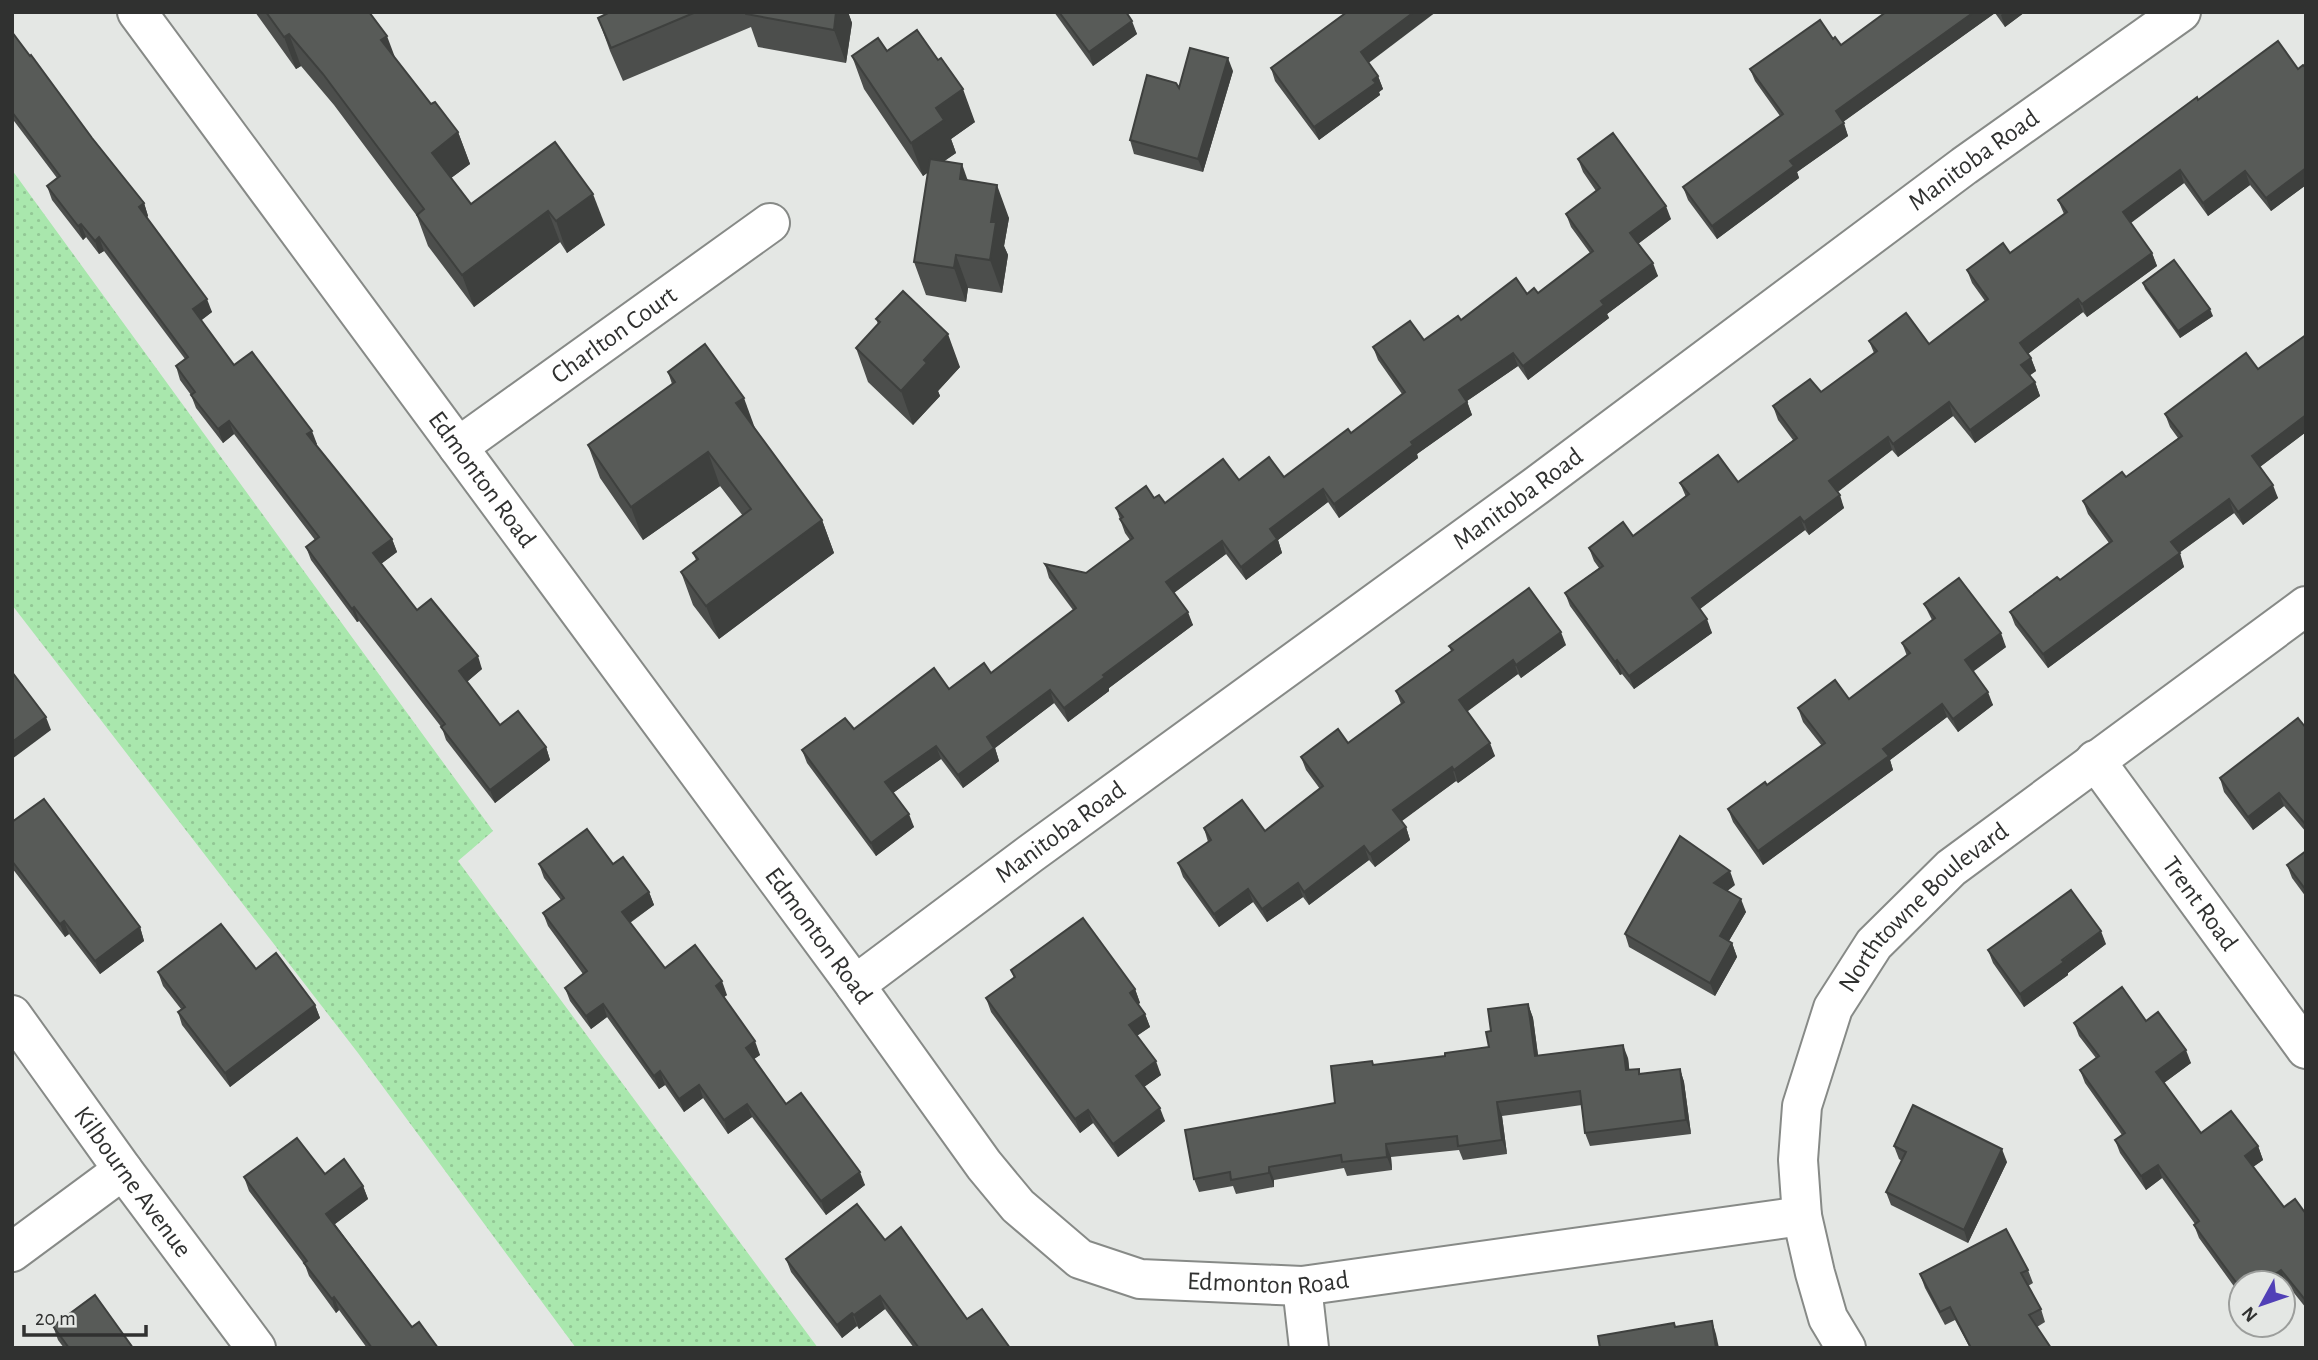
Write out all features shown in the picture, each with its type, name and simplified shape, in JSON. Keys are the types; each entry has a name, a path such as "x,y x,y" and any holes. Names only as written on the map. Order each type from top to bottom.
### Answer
{"street":[{"name":"Edmonton Road","path":"137,12 855,985 984,1164 1017,1206 1080,1259 1140,1279 1302,1286 1802,1216"},
{"name":"Manitoba Road","path":"855,985 1041,846 1536,486 1964,166 2181,12"},
{"name":"Charlton Court","path":"458,447 771,223"},
{"name":"Northtowne Boulevard","path":"1846,1348 1828,1318 1815,1273 1802,1216 1798,1160 1802,1107 1833,1008 1874,944 1951,868 2306,606"},
{"name":"Trent Road","path":"2095,760 2306,1048"},
{"name":"Kilbourne Avenue","path":"12,1016 256,1348"},
{"path":"12,1252 123,1170"},
{"path":"1302,1286 1309,1348"}],"green space":[{"path":"12,170 493,831 458,861 818,1348 576,1348 358,1053 12,605"}],"building":[{"path":"266,12 369,12 387,36 381,40 431,104 435,102 458,132 432,153 471,204 555,142 593,194 556,221 548,211 462,275 417,215 424,209 323,74 289,34 284,37"},
{"path":"610,12 696,12 611,48 598,18"},
{"path":"746,12 836,12 834,30"},
{"path":"1059,12 1126,12 1132,21 1089,52"},
{"path":"1347,12 1414,12 1361,52 1378,76 1373,80 1376,83 1314,127 1271,68"},
{"path":"1886,12 1974,12 1836,111 1844,123 1790,161 1794,166 1712,226 1683,187 1783,114 1750,69 1820,20 1833,39 1835,37 1841,45"},
{"path":"917,30 963,89 936,108 944,120 911,143 852,56 878,38 887,51"},
{"path":"12,32 144,203 139,207 207,299 193,309 234,365 252,352 312,431 307,434 392,539 373,553 417,610 431,599 478,656 459,671 500,725 518,711 546,747 490,790 441,727 445,724 354,607 352,609 306,547 319,537 229,421 218,429 191,395 195,392 176,366 188,357 99,237 95,241 81,224 78,226 47,186 60,176 12,112"},
{"path":"2278,41 2298,69 2303,65 2306,68 2306,168 2266,198 2245,171 2203,203 2180,170 2123,212 2152,253 2082,304 2078,299 2020,343 2031,358 2021,365 2035,382 1970,430 1949,402 1893,444 1888,437 1829,481 1840,495 1804,522 1800,517 1692,598 1707,619 1629,676 1617,660 1615,662 1565,593 1603,566 1589,548 1623,522 1633,536 1689,494 1680,483 1718,455 1738,482 1797,438 1773,406 1810,379 1821,392 1877,351 1869,341 1906,313 1929,344 1988,299 1967,270 2003,243 2010,253 2067,212 2058,200"},
{"path":"1190,48 1228,58 1198,159 1130,140 1147,75 1176,83 1179,88"},
{"path":"1613,133 1666,206 1630,233 1653,263 1601,301 1604,305 1523,366 1513,353 1459,390 1467,402 1411,442 1413,445 1334,504 1323,489 1270,529 1277,539 1241,567 1222,541 1166,582 1188,612 1103,675 1105,677 1064,708 1050,690 987,737 994,748 958,775 936,746 885,782 909,814 871,843 802,750 845,718 854,729 934,668 949,689 984,663 991,673 1076,608 1045,564 1086,573 1133,538 1116,508 1146,486 1154,498 1159,495 1165,503 1223,459 1239,480 1269,457 1284,477 1348,429 1351,433 1405,392 1373,347 1410,321 1424,340 1458,316 1461,320 1516,278 1527,294 1534,288 1538,293 1593,251 1566,214 1600,188 1578,159"},
{"path":"930,159 962,164 960,179 997,185 991,222 996,222 990,260 956,255 954,268 914,262"},
{"path":"2174,260 2210,309 2178,331 2143,283"},
{"path":"903,291 948,334 924,360 927,363 901,391 856,348 880,322 876,319"},
{"path":"2306,335 2306,415 2252,456 2273,485 2238,512 2229,499 2171,542 2180,553 2043,654 2010,612 2057,577 2060,580 2112,541 2083,501 2122,472 2126,477 2182,436 2165,414 2246,353 2258,369"},
{"path":"705,344 744,398 736,403 822,520 706,606 681,572 698,559 693,553 751,509 708,452 631,507 588,445 675,382 668,372"},
{"path":"1959,578 2001,633 1965,660 1988,692 1953,719 1942,704 1883,749 1889,756 1758,851 1728,809 1825,743 1798,708 1835,680 1849,699 1910,653 1902,643 1935,618 1924,604"},
{"path":"1529,588 1561,632 1516,665 1513,660 1459,700 1490,743 1393,810 1406,827 1370,854 1364,846 1304,892 1298,883 1262,909 1248,889 1214,914 1178,863 1211,840 1204,828 1242,800 1265,831 1323,786 1301,757 1338,729 1348,743 1404,702 1396,691 1453,650 1449,646"},
{"path":"12,672 46,717 12,742"},
{"path":"2298,718 2306,728 2306,825 2279,793 2248,817 2220,778"},
{"path":"44,799 140,927 95,961 64,921 60,924 12,861 12,822"},
{"path":"587,829 613,864 623,857 649,892 622,912 665,968 695,945 722,981 716,986 755,1041 746,1048 786,1104 801,1093 860,1172 821,1201 747,1104 724,1120 699,1085 679,1099 660,1071 654,1076 603,1004 586,1016 565,988 587,971 543,913 564,898 539,864"},
{"path":"1680,836 1730,871 1714,883 1741,899 1720,936 1732,943 1710,983 1625,934"},
{"path":"2306,851 2306,890 2287,865"},
{"path":"2071,890 2101,931 2020,994 1988,950"},
{"path":"1083,918 1135,989 1130,993 1145,1014 1129,1025 1156,1061 1136,1076 1160,1108 1113,1144 1088,1110 1075,1119 986,998 1015,977 1011,970"},
{"path":"221,924 256,969 276,953 315,1005 225,1073 178,1012 185,1007 158,972"},
{"path":"2122,987 2146,1021 2158,1012 2186,1050 2156,1072 2201,1133 2231,1111 2258,1146 2245,1156 2284,1207 2295,1199 2306,1214 2306,1301 2297,1290 2297,1269 2227,1270 2194,1225 2199,1221 2158,1165 2141,1176 2115,1140 2125,1133 2080,1070 2099,1056 2074,1023"},
{"path":"1528,1004 1535,1056 1623,1045 1626,1070 1639,1069 1639,1074 1680,1069 1686,1120 1585,1133 1580,1091 1497,1102 1502,1140 1458,1146 1457,1136 1386,1144 1387,1157 1342,1162 1341,1155 1269,1167 1269,1173 1231,1180 1230,1172 1194,1179 1185,1130 1335,1103 1331,1066 1372,1061 1373,1065 1445,1056 1445,1053 1489,1047 1486,1032 1491,1031 1488,1009"},
{"path":"1913,1105 2002,1149 1964,1230 1886,1192 1906,1152 1894,1146"},
{"path":"297,1138 325,1174 344,1159 363,1186 326,1214 412,1327 419,1322 438,1348 372,1348 334,1297 332,1299 304,1263 307,1261 244,1177"},
{"path":"857,1204 885,1240 901,1227 967,1319 982,1309 1010,1348 919,1348 880,1296 837,1325 786,1259"},
{"path":"2006,1229 2028,1270 2021,1273 2041,1309 2029,1315 2051,1348 1971,1348 1950,1307 1940,1312 1920,1274"},
{"path":"95,1295 133,1348 69,1348 53,1326"},
{"path":"1712,1321 1716,1348 1600,1348 1598,1336 1674,1323 1675,1327"}]}
